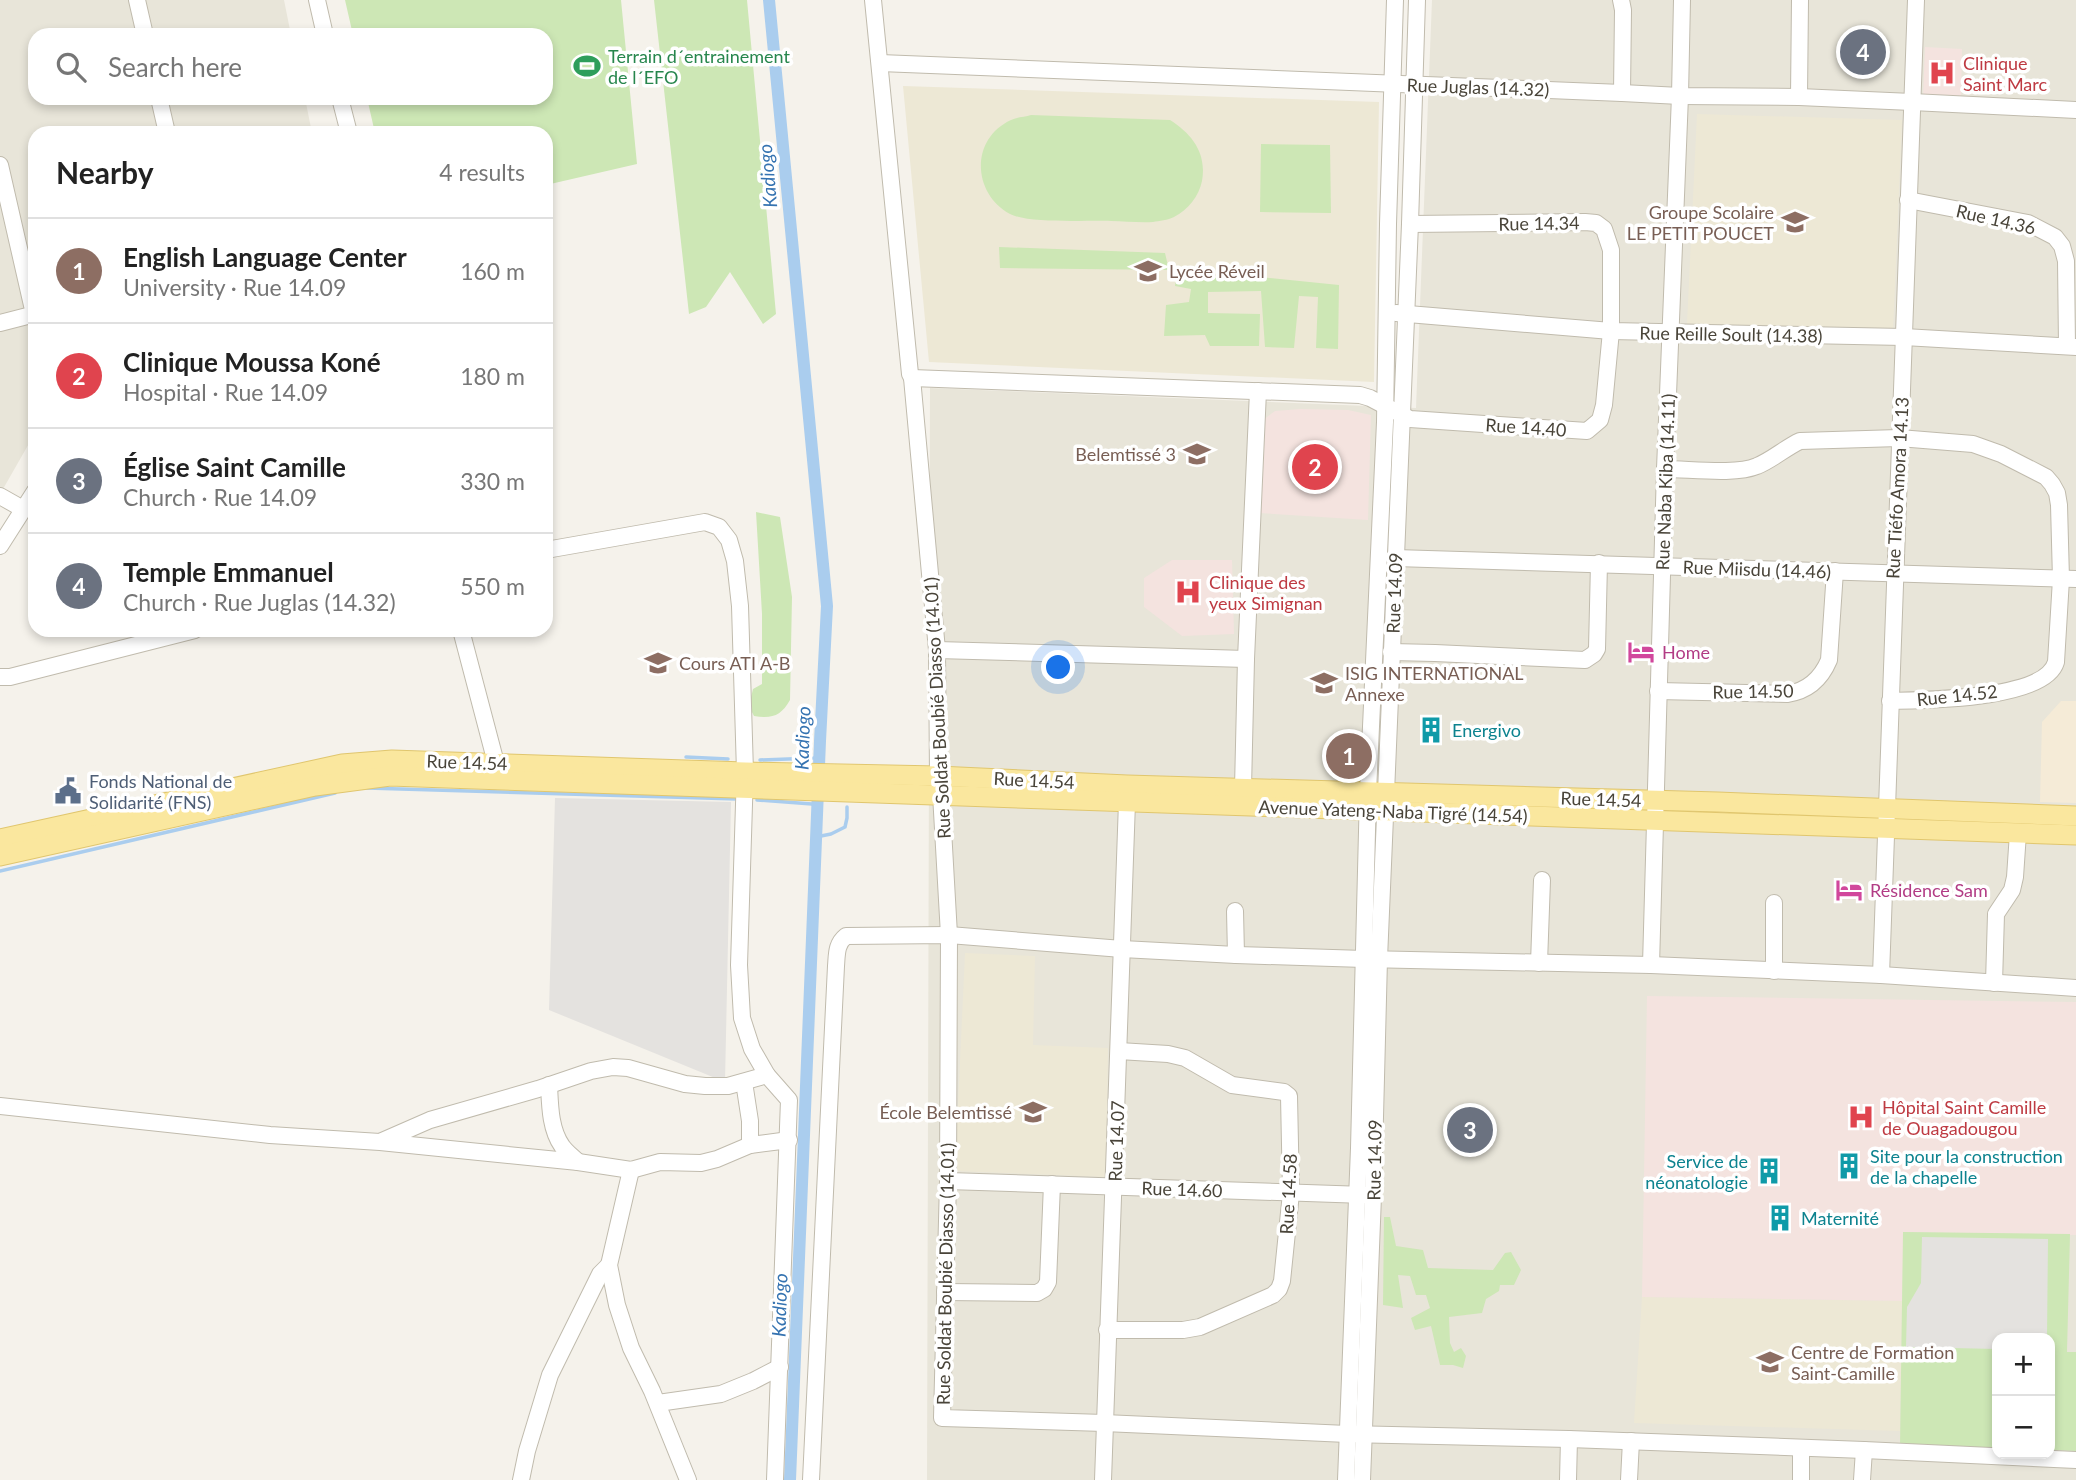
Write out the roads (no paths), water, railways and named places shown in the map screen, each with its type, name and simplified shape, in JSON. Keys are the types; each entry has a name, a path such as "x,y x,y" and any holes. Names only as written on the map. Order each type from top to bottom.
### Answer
{"main road":[{"name":"Rue 14.54","path":"0,839 360,761 392,760 496,771 940,785 1243,788 1377,802 1655,810"},
{"name":"Rue 14.54","path":"0,856 315,786 390,776 496,771"},
{"name":"Avenue Yateng-Naba Tigré (14.54)","path":"940,785 1127,802 1377,802"},
{"path":"1655,810 1886,818 2076,816"},
{"path":"1886,818 2018,833 2076,835"}],"street":[{"path":"137,0 143,28"},
{"path":"317,0 324,28"},
{"name":"Rue Soldat Boubié Diasso (14.01)","path":"873,0 937,650 940,785 949,935 948,1181 942,1418 1104,1423"},
{"name":"Rue 14.09","path":"1346,1480 1355,1434 1365,1195 1377,802 1395,0"},
{"name":"Rue 14.09","path":"1377,802 1391,652 1417,0"},
{"path":"1621,0 1622,93"},
{"name":"Rue Naba Kiba (14.11)","path":"1651,965 1682,0"},
{"path":"1799,97 1800,0"},
{"name":"Rue Tiéfo Amora 14.13","path":"1881,975 1893,572 1916,0"},
{"name":"Rue Juglas (14.32)","path":"880,63 1680,96 1799,97 2076,110"},
{"path":"161,105 165,126"},
{"path":"342,105 347,126"},
{"path":"0,165 28,288"},
{"name":"Rue 14.36","path":"1908,200 2028,223 2055,237 2062,246 2066,261 2072,346"},
{"name":"Rue 14.34","path":"1410,224 1596,223 1604,229 1611,250 1611,331"},
{"name":"Rue Reille Soult (14.38)","path":"1387,313 1611,331 1904,337 2072,346"},
{"path":"0,323 28,316"},
{"name":"Rue 14.40","path":"1401,415 1422,420 1587,431 1600,420 1603,412 1611,331"},
{"path":"912,378 1360,395 1401,415"},
{"path":"1243,788 1258,391"},
{"name":"Rue 14.52","path":"1665,469 1744,470 1759,465 1800,441 1899,438 1985,447 2046,477 2057,492 2069,579 2054,668 2048,674 2017,687 1978,697 1890,701"},
{"path":"0,496 23,509"},
{"path":"0,545 28,502"},
{"path":"553,549 705,522 719,527 729,540 732,551 740,606 744,780 739,965 742,1018 752,1049 767,1075 789,1100 775,1480"},
{"name":"Rue Miisdu (14.46)","path":"1395,558 2069,579"},
{"path":"1391,652 1585,660 1597,649 1599,563"},
{"name":"Rue 14.50","path":"1658,691 1787,694 1799,692 1814,682 1824,672 1829,660 1835,571"},
{"path":"0,677 10,677 167,637"},
{"path":"463,637 496,771"},
{"path":"937,650 1246,659"},
{"name":"Rue 14.07","path":"1103,1480 1127,802"},
{"path":"1994,983 1996,914 2011,890 2015,877 2018,833"},
{"path":"1539,963 1542,880"},
{"path":"1774,902 1774,971"},
{"path":"1235,911 1236,954"},
{"path":"811,1480 838,948 840,940 846,936 949,935 1122,949 1371,959 1651,965 1881,975 2076,988"},
{"name":"Rue 14.58","path":"1107,1330 1200,1328 1273,1295 1282,1281 1291,1193 1289,1096 1232,1085 1185,1058 1168,1054 1119,1051"},
{"path":"380,1142 430,1120 591,1071 613,1067 705,1086 728,1086 767,1075"},
{"path":"744,1082 750,1121 750,1145"},
{"path":"549,1085 550,1111 561,1146 578,1162"},
{"path":"0,1106 270,1135 380,1142 578,1162 632,1170 660,1162 701,1163 750,1145 789,1140"},
{"path":"632,1170 609,1265 617,1305 631,1348 658,1403 688,1480"},
{"name":"Rue 14.60","path":"948,1181 1365,1195"},
{"path":"945,1292 1037,1293 1044,1289 1048,1282 1052,1184"},
{"path":"521,1480 550,1375 600,1274 609,1265"},
{"path":"658,1403 722,1394 780,1367"},
{"path":"1104,1423 2076,1460"},
{"name":"Rue 14.09","path":"1355,1434 1362,1480"},
{"path":"1568,1480 1569,1439"},
{"path":"1629,1480 1631,1441"},
{"path":"1801,1448 1801,1480"},
{"path":"1862,1480 1864,1450"}],"waterway":[{"name":"Kadiogo","path":"769,0 827,606 790,1480"},
{"path":"760,760 814,758 819,754"},
{"path":"686,757 728,759"},
{"path":"367,788 737,799"},
{"path":"0,871 335,793"},
{"path":"757,800 812,804 817,808"},
{"path":"816,837 845,827 847,807"}],"place":[{"name":"Temple Emmanuel","path":"1863,52"},
{"name":"Terrain d´entrainement de l´EFO","path":"587,66"},
{"name":"Clinique Saint Marc","path":"1942,73"},
{"name":"Groupe Scolaire LE PETIT POUCET","path":"1795,222"},
{"name":"Lycée Réveil","path":"1148,271"},
{"name":"Belemtissé 3","path":"1197,454"},
{"name":"Clinique Moussa Koné","path":"1315,467"},
{"name":"Clinique des yeux Simignan","path":"1188,592"},
{"name":"Home","path":"1641,652"},
{"name":"Cours ATI A-B","path":"658,663"},
{"name":"ISIG INTERNATIONAL Annexe","path":"1324,683"},
{"name":"Energivo","path":"1431,730"},
{"name":"English Language Center","path":"1349,756"},
{"name":"Fonds National de Solidarité (FNS)","path":"68,791"},
{"name":"Résidence Sam","path":"1849,890"},
{"name":"École Belemtissé","path":"1033,1112"},
{"name":"Hôpital Saint Camille de Ouagadougou","path":"1861,1117"},
{"name":"Église Saint Camille","path":"1470,1130"},
{"name":"Site pour la construction de la chapelle","path":"1849,1166"},
{"name":"Service de néonatologie","path":"1769,1171"},
{"name":"Maternité","path":"1780,1218"},
{"name":"Centre de Formation Saint-Camille","path":"1770,1362"}]}
